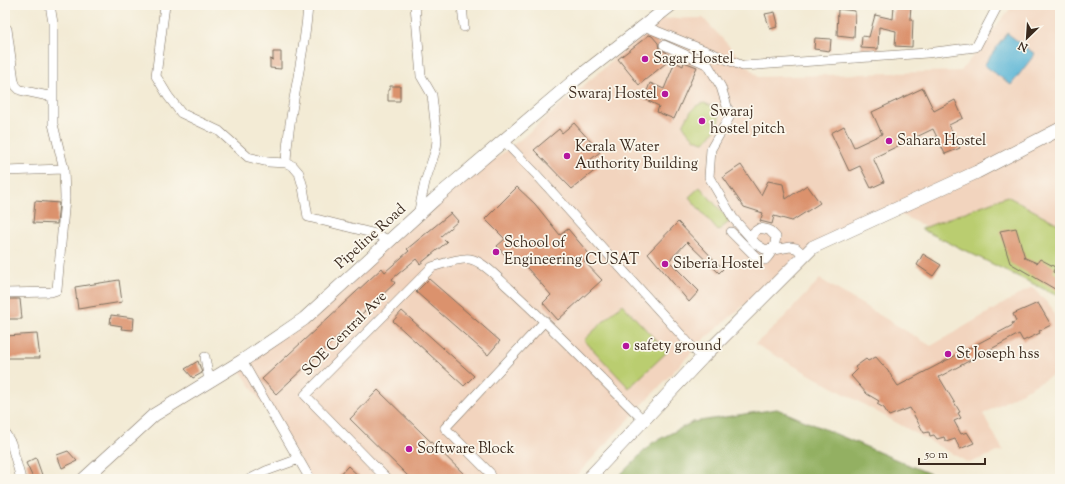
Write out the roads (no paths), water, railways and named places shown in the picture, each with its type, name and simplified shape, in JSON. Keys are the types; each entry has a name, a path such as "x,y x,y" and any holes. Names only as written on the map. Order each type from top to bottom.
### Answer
{"street":[{"path":"5,293 50,292 57,290 65,198 64,169 53,124 53,23 50,5"},
{"path":"165,5 156,76 168,96 181,113 219,131 248,157 294,166 299,173 303,187 308,217 376,234 390,241"},
{"path":"282,163 301,62 308,5"},
{"path":"415,5 421,76 432,95 437,140 436,149 425,182 417,216"},
{"path":"462,5 464,28"},
{"name":"Pipeline Road","path":"91,476 154,415 242,361 304,319 417,216 575,80 670,5"},
{"path":"644,26 743,66 928,53 976,47 998,5"},
{"path":"7,29 16,86 20,90 52,97"},
{"path":"664,45 708,65 721,87 730,116 711,149 709,177 733,218 751,239 764,249 773,250 790,247 796,248 804,254"},
{"path":"588,479 702,358 804,254 813,247 977,172 1060,129"},
{"path":"504,141 535,173 702,358"},
{"path":"5,172 64,169"},
{"path":"731,232 758,259 765,260 773,250 776,237 769,230 760,228 754,232 751,239"},
{"name":"SOE Central Ave","path":"387,479 305,395 432,267 470,259 477,261 545,321"},
{"path":"492,479 490,473 444,428 545,321 644,421"},
{"path":"205,357 209,381"},
{"path":"242,361 310,479"},
{"path":"5,433 11,442 21,479"},
{"path":"250,479 267,475 298,459"}],"water":[{"path":"1007,33 1035,54 1011,85 984,65"}],"place":[{"name":"Sagar Hostel","path":"645,59"},
{"name":"Swaraj Hostel","path":"665,94"},
{"name":"Swaraj hostel pitch","path":"702,121"},
{"name":"Sahara Hostel","path":"889,141"},
{"name":"Kerala Water Authority Building","path":"567,156"},
{"name":"School of Engineering CUSAT","path":"496,252"},
{"name":"Siberia Hostel","path":"665,264"},
{"name":"safety ground","path":"626,346"},
{"name":"St Joseph hss","path":"948,354"},
{"name":"Software Block","path":"409,449"}]}
